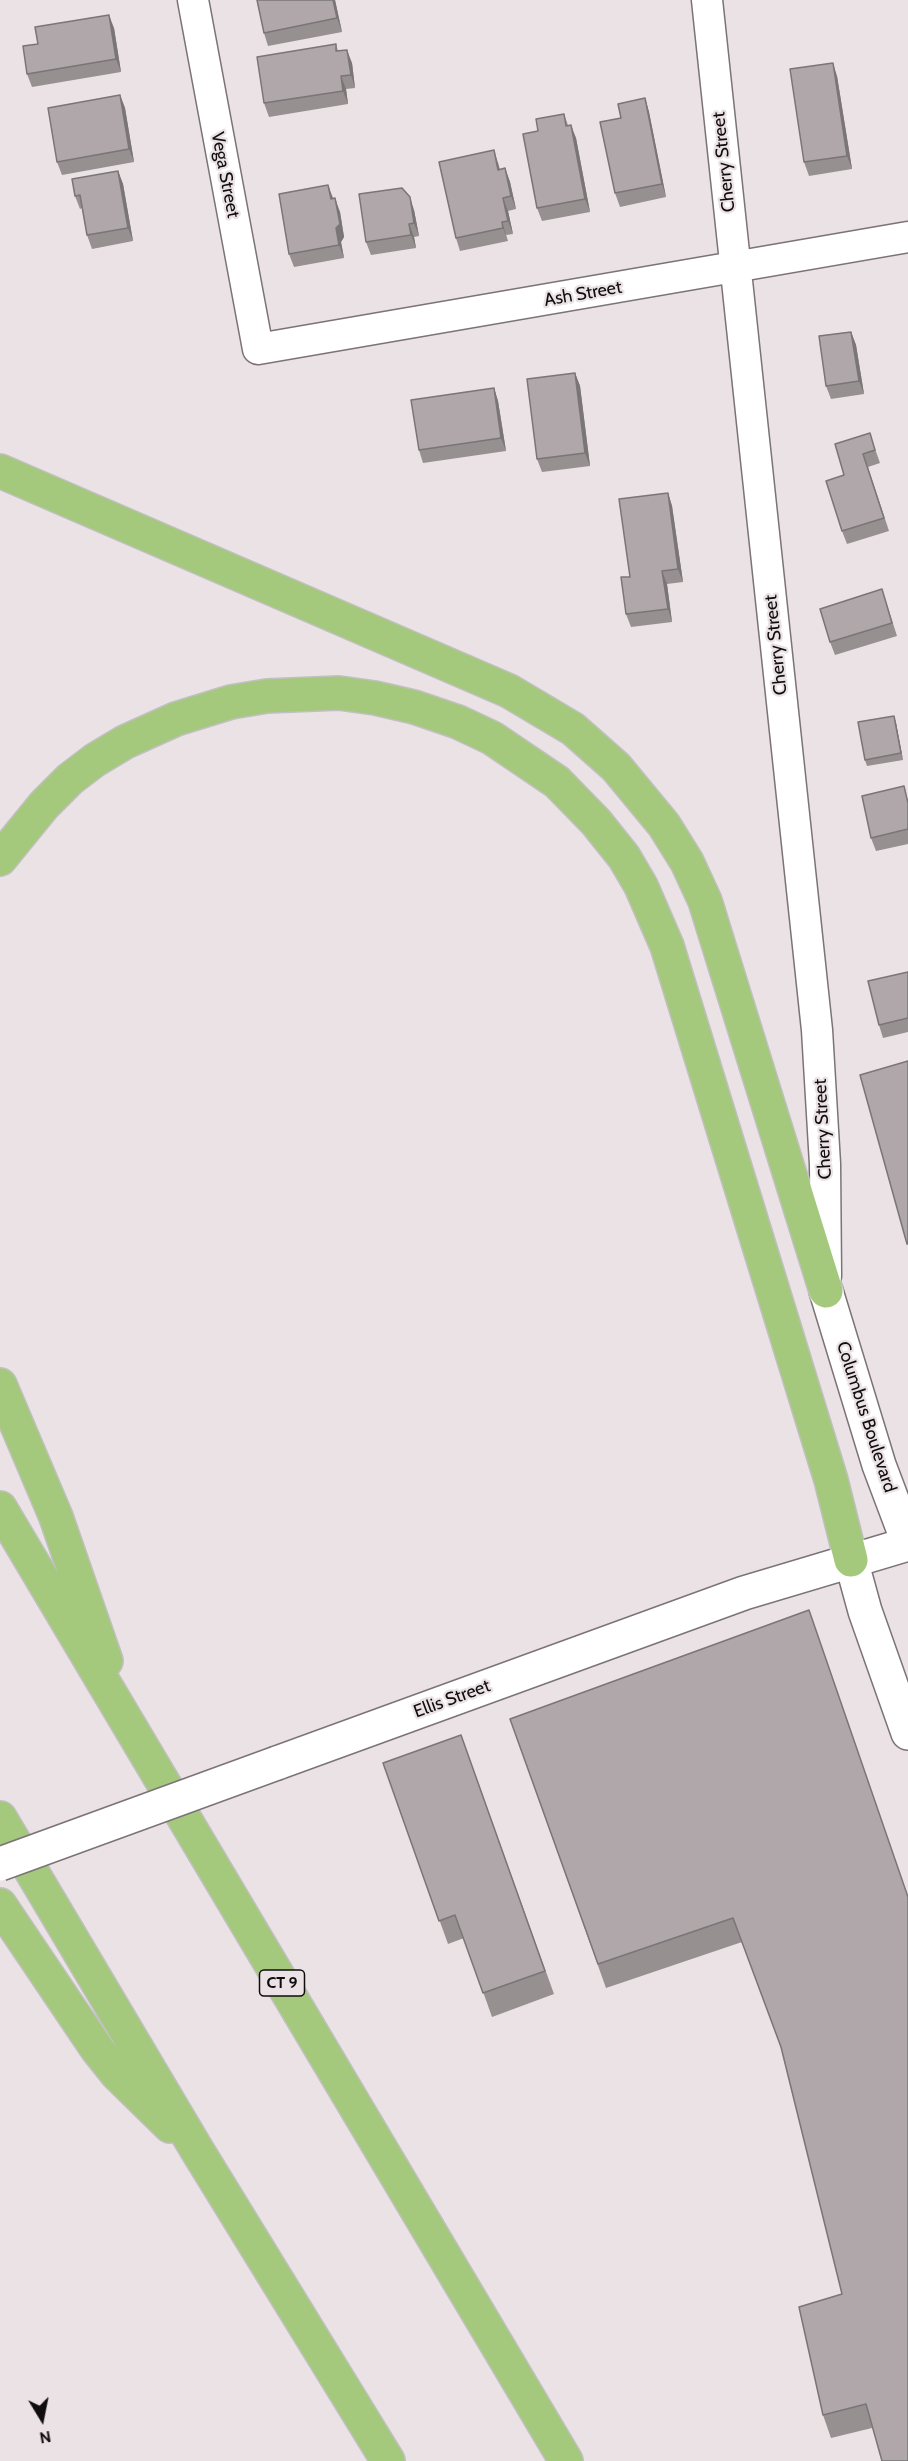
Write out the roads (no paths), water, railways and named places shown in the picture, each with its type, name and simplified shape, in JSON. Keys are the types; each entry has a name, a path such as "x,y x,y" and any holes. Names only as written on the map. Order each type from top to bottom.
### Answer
{"highway":[{"path":"0,471 509,691 573,729 616,766 664,825 687,862 705,901 826,1291"},
{"path":"0,860 44,805 70,779 115,748 176,719 231,702 267,696 339,693 414,707 458,722 492,738 557,782 597,822 624,857 646,897 667,946 831,1480 851,1560"},
{"path":"0,1385 56,1517 81,1584 121,1711"},
{"name":"CT 9","path":"0,1508 566,2461"},
{"path":"0,1818 197,2150 388,2461"},
{"path":"0,1905 97,2049 117,2074 197,2150"}],"street":[{"name":"Vega Street","path":"193,0 258,349"},
{"name":"Cherry Street","path":"707,0 818,1039 825,1164 826,1291"},
{"name":"Ash Street","path":"258,349 908,237"},
{"name":"Columbus Boulevard","path":"826,1291 879,1465 908,1543"},
{"name":"Ellis Street","path":"0,1864 695,1610 908,1543"},
{"path":"851,1560 865,1611 908,1733"}]}
